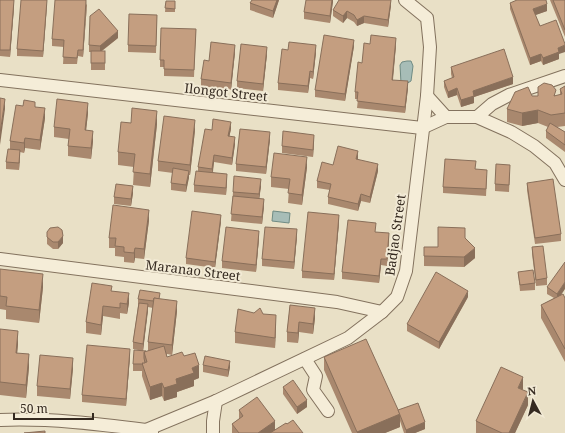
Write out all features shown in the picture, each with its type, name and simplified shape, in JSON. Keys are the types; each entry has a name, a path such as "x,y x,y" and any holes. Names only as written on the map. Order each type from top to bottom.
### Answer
{"street":[{"name":"Badjao Street","path":"151,432 348,338 382,312 398,297 406,272 427,96 430,47 427,18 405,0"},
{"path":"477,117 492,104 509,95 565,76"},
{"name":"Ilongot Street","path":"0,80 422,128"},
{"path":"427,96 446,117"},
{"path":"422,128 446,117 477,117 511,132 534,146 555,164 565,180"},
{"name":"Maranao Street","path":"0,259 337,302 382,312"},
{"path":"305,359 316,376 313,390 328,411"},
{"path":"213,433 216,401"},
{"path":"0,420 78,422 151,432"}],"water":[{"path":"411,61 413,66 411,81 406,84 401,83 400,65 402,62"},
{"path":"273,211 290,213 289,223 272,221"}],"building":[{"path":"0,0 14,0 10,50 0,50"},
{"path":"21,0 47,0 43,51 17,49"},
{"path":"55,0 86,0 83,50 78,50 77,58 63,57 64,40 52,39"},
{"path":"252,0 277,0 273,11 250,3"},
{"path":"306,0 332,0 330,16 304,12"},
{"path":"339,0 391,0 388,20 364,16 357,20 354,15 347,11 343,16 333,10"},
{"path":"517,0 546,0 547,4 533,9 540,26 556,20 565,44 558,48 559,52 543,58 541,54 530,58 510,3"},
{"path":"553,0 565,0 565,30"},
{"path":"166,1 175,1 175,9 165,8"},
{"path":"99,9 118,31 100,46 89,45 90,16"},
{"path":"129,14 157,15 156,46 128,45"},
{"path":"161,28 196,29 194,70 164,69 164,60 160,60"},
{"path":"324,35 354,40 345,94 315,90"},
{"path":"371,35 396,38 392,80 408,81 405,107 357,101 358,92 355,92 358,62 362,63 364,43 370,44"},
{"path":"211,42 235,45 231,83 201,79 204,60 209,61"},
{"path":"289,42 316,45 313,72 310,71 308,86 278,83 282,49 288,50"},
{"path":"241,44 267,47 263,84 237,81"},
{"path":"504,49 513,77 473,91 474,96 461,100 457,88 448,92 444,81 454,77 451,67"},
{"path":"91,51 105,51 105,63 91,63"},
{"path":"544,83 552,85 556,90 554,96 562,94 560,89 565,86 565,113 551,115 538,110 522,113 507,109 515,92 528,87 532,96 538,96 538,87"},
{"path":"0,98 5,99 0,134"},
{"path":"57,99 88,103 85,130 93,131 91,148 68,146 70,129 54,127"},
{"path":"24,100 35,102 35,107 45,108 40,140 25,138 24,143 10,141 16,105 23,106"},
{"path":"132,108 157,111 150,174 133,172 135,154 118,152 121,122 131,123"},
{"path":"164,116 195,120 190,165 158,161"},
{"path":"213,119 231,122 228,136 235,137 232,158 214,155 212,169 198,167 205,129 212,130"},
{"path":"550,123 565,132 565,145 546,131"},
{"path":"240,129 270,132 266,167 236,164"},
{"path":"283,131 314,135 313,150 282,146"},
{"path":"338,146 358,151 356,159 378,164 370,197 361,194 358,204 328,197 331,184 317,181 322,162 333,165"},
{"path":"8,149 20,150 19,163 6,162"},
{"path":"274,153 307,157 302,195 288,193 290,179 271,177"},
{"path":"445,159 476,161 475,169 487,170 486,189 443,187"},
{"path":"496,164 510,165 509,185 495,184"},
{"path":"173,168 189,171 186,185 171,183"},
{"path":"196,171 227,174 226,188 194,185"},
{"path":"234,176 261,179 259,194 233,192"},
{"path":"553,179 561,234 535,238 527,183"},
{"path":"116,184 133,186 131,199 114,197"},
{"path":"233,196 264,199 262,217 231,214"},
{"path":"113,205 149,210 144,249 135,248 134,253 124,252 124,247 115,246 116,238 109,238"},
{"path":"192,211 221,215 215,262 186,258"},
{"path":"308,212 339,215 334,274 302,271"},
{"path":"348,220 376,223 375,232 389,233 387,259 381,259 379,276 342,272"},
{"path":"58,227 62,230 63,236 58,242 53,242 47,237 47,232 50,228"},
{"path":"226,227 259,231 256,265 222,261"},
{"path":"265,227 297,229 294,262 262,259"},
{"path":"438,227 465,228 465,238 475,248 464,257 424,256 424,247 438,247"},
{"path":"543,246 547,278 536,280 532,247"},
{"path":"565,262 565,282 557,294 547,287"},
{"path":"0,269 43,274 39,310 6,306 7,297 0,296"},
{"path":"533,270 535,283 520,285 518,272"},
{"path":"436,272 468,291 439,342 407,324"},
{"path":"92,283 112,286 111,291 129,293 127,304 120,303 120,308 103,306 101,325 86,322"},
{"path":"140,290 160,293 159,299 154,298 153,301 138,299"},
{"path":"563,294 565,298 565,349 541,305"},
{"path":"154,298 177,301 172,345 148,342"},
{"path":"139,303 148,304 143,344 133,342"},
{"path":"290,305 315,308 313,324 299,322 298,333 287,332"},
{"path":"260,308 263,314 276,315 275,338 235,332 238,309 254,313"},
{"path":"0,329 18,331 16,353 29,354 26,385 0,382"},
{"path":"366,339 400,414 357,432 324,357"},
{"path":"87,345 130,349 126,399 82,395"},
{"path":"164,346 167,357 182,352 184,356 195,353 199,365 192,368 194,373 176,379 177,384 164,388 162,383 150,387 142,363 147,362 144,352"},
{"path":"134,350 146,351 144,352 145,363 133,364"},
{"path":"40,355 73,358 70,389 37,386"},
{"path":"205,356 230,361 228,370 203,365"},
{"path":"501,367 523,377 518,388 528,392 509,433 502,433 476,421"},
{"path":"293,380 307,400 297,407 283,387"},
{"path":"257,397 275,421 258,433 239,433 232,424 243,416 239,410"},
{"path":"418,403 425,422 406,430 398,410"},
{"path":"293,420 303,433 270,433 286,423 287,424"},
{"path":"45,431 45,433 24,433"}]}
